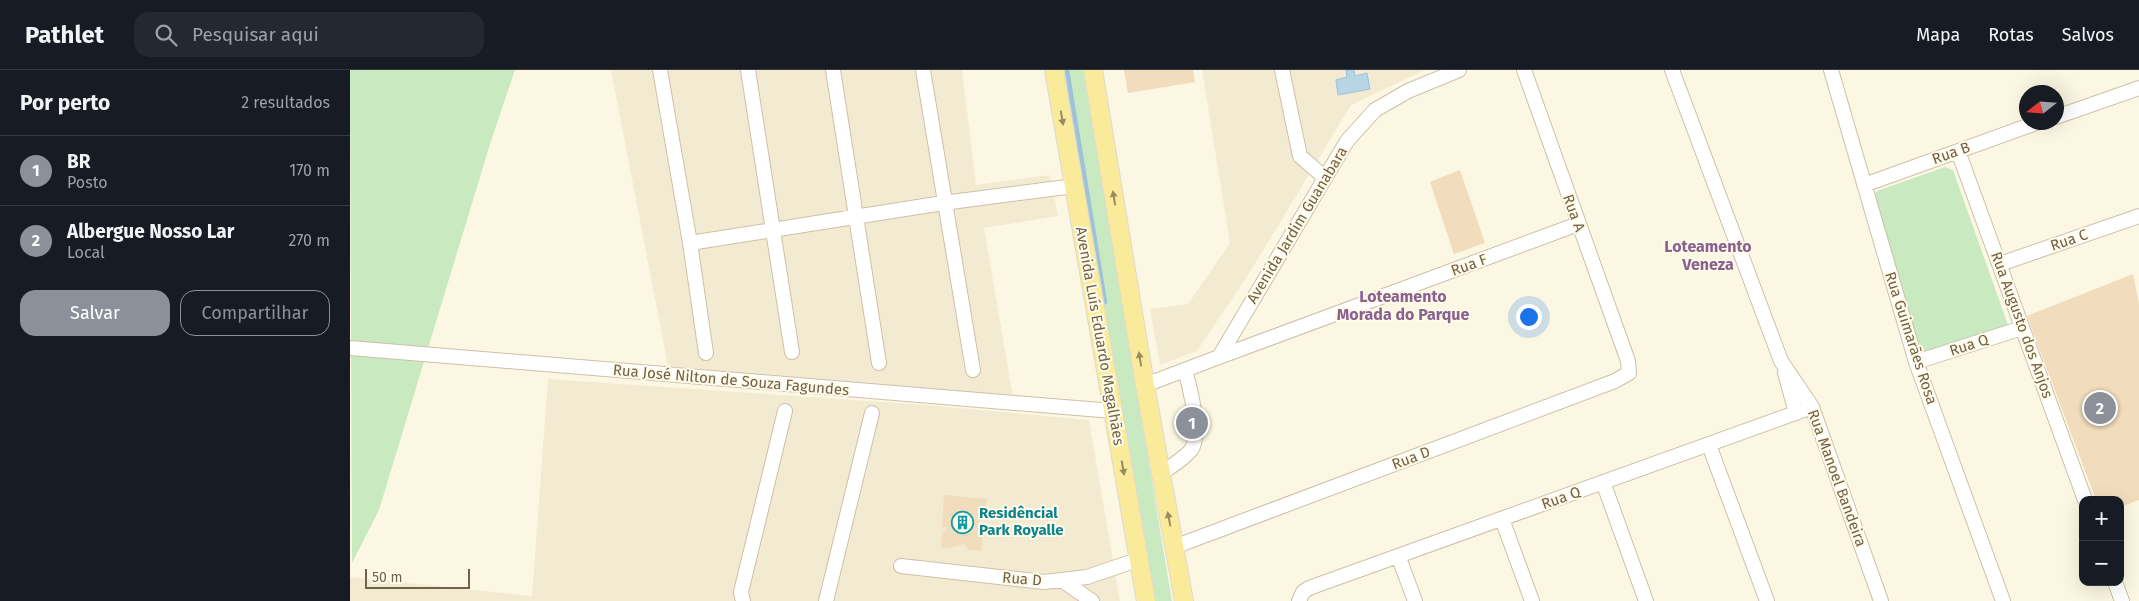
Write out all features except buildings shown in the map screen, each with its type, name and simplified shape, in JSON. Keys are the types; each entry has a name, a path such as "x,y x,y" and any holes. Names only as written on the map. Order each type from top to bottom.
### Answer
{"main road":[{"name":"Avenida Luís Eduardo Magalhães","path":"1054,70 1146,601"},
{"path":"1093,70 1160,475 1183,601"}],"street":[{"path":"660,70 690,244 706,353"},
{"path":"748,70 792,352"},
{"path":"833,70 880,362"},
{"path":"922,70 943,203 973,370"},
{"path":"1282,70 1300,156 1304,162 1324,177"},
{"name":"Avenida Jardim Guanabara","path":"1219,357 1347,141 1375,110 1408,91 1459,70"},
{"name":"Rua A","path":"1524,70 1626,355"},
{"name":"Rua Manoel Bandeira","path":"1672,70 1781,361 1796,412"},
{"name":"Rua Guimarães Rosa","path":"1832,70 1916,362 2003,601"},
{"path":"2064,113 2139,88"},
{"name":"Rua B","path":"1864,185 2019,129"},
{"name":"Rua Augusto dos Anjos","path":"1958,151 2084,496"},
{"path":"690,244 856,216 1074,186"},
{"name":"Rua C","path":"2000,264 2139,216"},
{"name":"Rua F","path":"1219,357 1578,224"},
{"name":"Rua Q","path":"1916,362 2022,328"},
{"name":"Rua José Nilton de Souza Fagundes","path":"350,348 1113,411"},
{"name":"Rua D","path":"1174,547 1615,381 1629,373 1626,355"},
{"path":"1145,385 1219,357"},
{"name":"Rua Manoel Bandeira","path":"1781,361 1812,407 1881,601"},
{"path":"1160,475 1191,450 1196,434 1185,370"},
{"name":"Rua Q","path":"1299,601 1303,592 1309,588 1399,558 1602,482 1812,407"},
{"path":"743,601 741,592 785,410"},
{"path":"826,601 872,413"},
{"path":"1709,445 1766,601"},
{"path":"1602,482 1646,601"},
{"path":"1502,519 1532,601"},
{"path":"1399,558 1415,601"},
{"name":"Rua D","path":"901,566 1044,582 1087,577 1140,559"},
{"path":"1063,581 1092,601"},
{"path":"2116,586 2122,601"}],"shaded area":[{"path":"611,70 962,70 976,185 1050,175 1058,216 984,228 1013,397 668,366"},
{"path":"1202,70 1425,70 1351,105 1250,272 1197,351 1160,365 1150,309 1188,304 1230,243"},
{"path":"548,379 926,405 1089,420 1120,601 350,601 350,577 532,596"}],"green space":[{"path":"350,70 515,70 490,144 379,510 352,563"},
{"path":"1057,70 1083,70 1172,601 1148,601"},
{"path":"1945,167 1953,170 2008,325 2004,332 1916,355 1873,197 1877,191"}],"water":[{"path":"1346,70 1354,70 1355,76 1367,73 1370,89 1338,95 1336,80 1347,77"}],"waterway":[{"path":"1067,70 1105,302"}],"place":[{"name":"Albergue Nosso Lar","path":"2100,408"},
{"name":"BR","path":"1192,423"},
{"name":"Residêncial Park Royalle","path":"963,522"}],"district":[{"name":"Loteamento Veneza","path":"1708,255"},
{"name":"Loteamento Morada do Parque","path":"1403,305"}]}
